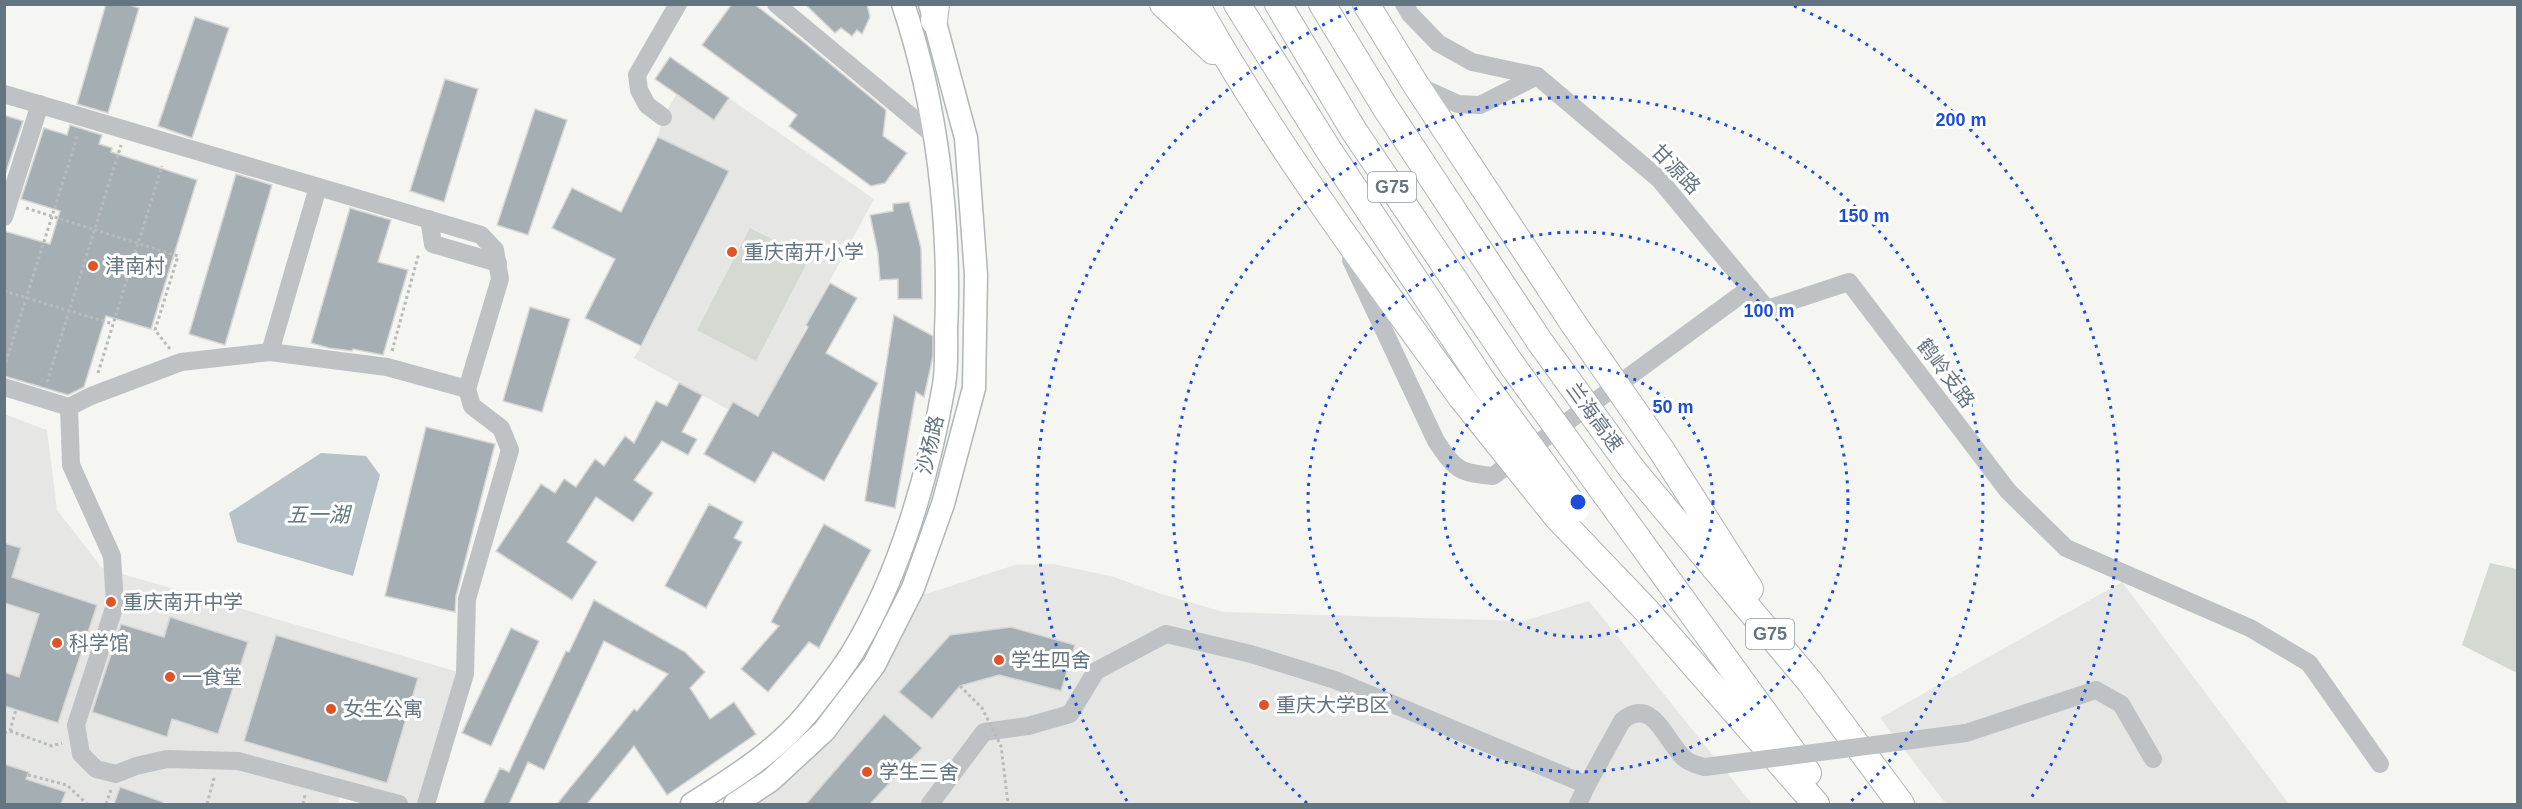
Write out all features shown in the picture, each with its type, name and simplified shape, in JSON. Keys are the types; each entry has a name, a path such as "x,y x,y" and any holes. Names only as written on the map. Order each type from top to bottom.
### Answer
{"highway":[{"path":"1163,4 1231,68"},
{"path":"1196,4 1231,68 1333,220 1461,397 1566,513 1645,609 1816,804"},
{"path":"1237,4 1328,149 1483,382 1566,513"},
{"name":"兰海高速","path":"1278,4 1354,131 1512,365 1831,804"},
{"name":"兰海高速","path":"1322,4 1385,107 1540,342 1632,469 1810,682 1901,804"},
{"path":"1366,4 1416,85 1573,323 1662,452 1810,682"}],"main road":[{"name":"沙杨路","path":"692,804 755,764 805,717 854,651 891,577 919,495 944,383 949,282 936,137 912,32 903,4"},
{"name":"沙杨路","path":"735,804 771,780 824,731 874,665 913,588 932,536 943,504 974,388 976,276 966,138 933,10"}],"street":[{"path":"663,117 646,105 639,90 637,75 678,4"},
{"path":"776,4 936,137"},
{"path":"1404,4 1410,15 1438,43 1472,62 1538,76"},
{"path":"1416,85 1458,104 1480,105 1538,76"},
{"name":"甘源路","path":"1538,76 1659,179 1767,309 1849,282"},
{"path":"4,94 481,235 495,250 500,279 467,389 472,406 501,428 510,450 467,599 465,674 426,804"},
{"path":"7,210 40,104"},
{"path":"270,352 318,186"},
{"path":"1333,220 1436,441 1450,461 1468,474 1493,476 1750,288"},
{"name":"鹤岭支路","path":"1849,282 2008,491 2067,548 2250,628 2309,663 2380,764"},
{"path":"4,387 69,407 91,396 181,362 270,352 387,367 467,389"},
{"path":"69,407 71,465 112,556 115,605 76,725 81,754 96,769 116,774 136,766 167,759 238,761 399,804"},
{"path":"930,804 984,732 1028,726 1070,714 1096,671 1166,634 1251,654 1335,680 1587,785"},
{"path":"1578,804 1622,722 1631,714 1640,713 1654,719 1684,759 1692,764 1706,767 1966,733 2096,690 2121,704 2153,759"}],"path":[{"path":"4,368 78,132"},
{"path":"41,399 120,148"},
{"path":"71,155 77,157"},
{"path":"91,396 162,166"},
{"path":"60,191 66,193"},
{"path":"7,210 52,216 178,256 155,330 181,362"},
{"path":"45,238 51,240"},
{"path":"87,252 94,254"},
{"path":"387,367 419,253"},
{"path":"34,274 40,276"},
{"path":"76,287 83,289"},
{"path":"4,291 113,324"},
{"path":"19,322 25,324"},
{"path":"61,335 67,336"},
{"path":"8,358 14,360"},
{"path":"50,370 56,372"},
{"path":"960,686 982,708 1001,746 1008,804"},
{"path":"9,731 16,710"},
{"path":"4,733 9,731 52,746"},
{"path":"207,804 220,759"},
{"path":"27,775 67,785 87,804"}],"shaded area":[{"name":"重庆南开小学","path":"670,57 874,199 806,325 801,340 758,416 729,410 634,358 641,346 585,318 634,221 620,214 658,137 663,117 677,94 655,79"},
{"path":"750,228 809,259 756,361 697,330"},
{"name":"重庆南开中学","path":"4,414 47,430 57,510 102,568 465,674 426,804 399,804 342,788 338,804 5,804"},
{"path":"2490,563 2517,569 2517,673 2462,645"},
{"name":"重庆大学B区","path":"1054,564 1114,577 1158,593 1224,612 1523,621 1589,601 1752,804 749,804 880,673 923,595 1015,565"},
{"path":"2122,582 2289,804 1946,804 1880,718"}],"water":[{"name":"五一湖","path":"321,453 366,456 380,475 353,576 237,542 229,513"}],"building":[{"path":"106,4 126,4 139,8 108,113 77,104"},
{"path":"732,4 754,4 886,110 883,136 907,153 885,183 871,186 789,126 797,115 702,45"},
{"path":"805,4 867,4 870,17 862,34 857,30 852,36 841,28 835,33"},
{"path":"195,17 229,28 192,138 158,126"},
{"path":"670,57 729,98 714,120 655,79"},
{"path":"445,79 478,89 444,202 410,191"},
{"path":"535,109 567,120 528,235 497,225"},
{"path":"4,115 23,121 4,178"},
{"name":"津南村","path":"70,125 102,135 99,144 112,148 111,152 197,180 151,329 106,316 84,387 68,395 4,376 4,231 50,244 60,211 21,199 44,128 67,135"},
{"path":"658,137 729,171 641,346 585,318 615,259 552,228 572,188 621,212"},
{"path":"236,174 272,185 225,345 189,334"},
{"path":"909,202 921,248 922,299 898,299 898,279 880,280 878,253 870,215 893,211 893,204"},
{"path":"350,208 391,220 378,262 408,270 383,355 353,349 352,351 329,348 311,343"},
{"path":"830,283 857,298 826,353 878,383 824,481 773,452 755,483 704,454 733,402 758,416"},
{"path":"530,307 570,319 542,412 503,401"},
{"path":"894,315 933,336 933,356 924,397 916,392 895,508 865,501"},
{"path":"679,383 702,395 682,432 697,439 688,455 662,441 634,480 653,493 633,522 596,497 567,542 597,562 572,600 496,551 541,484 555,493 564,479 576,487 595,459 604,466 625,436 634,443 656,401 667,406"},
{"path":"426,427 495,444 456,596 455,612 385,596"},
{"path":"709,504 743,522 734,538 742,542 706,608 665,586"},
{"path":"824,524 871,550 819,648 809,642 768,692 741,669 779,626 771,622"},
{"name":"科学馆","path":"4,543 21,548 12,577 97,605 58,723 4,706 4,672 19,677 39,614 4,603"},
{"path":"594,600 685,652 705,672 690,688 710,719 734,702 756,734 667,795 634,746 587,804 557,804 634,709 637,711 668,674 604,641 544,770 528,762 509,804 483,804 500,768 509,772 566,651 569,652"},
{"name":"一食堂","path":"170,617 248,642 218,734 172,719 167,737 92,712 121,624 164,637"},
{"name":"学生四舍","path":"1011,627 1075,645 1061,691 999,675 960,686 932,719 899,692 950,635"},
{"path":"511,628 539,641 491,746 462,733"},
{"name":"女生公寓","path":"276,635 418,678 387,783 244,741"},
{"name":"学生三舍","path":"884,714 922,748 870,804 806,804"},
{"path":"4,764 29,772 26,779 66,792 61,804 4,804"},
{"path":"120,787 163,802 163,804 114,804"}],"place":[{"name":"重庆南开小学","path":"732,252"},
{"name":"津南村","path":"93,266"},
{"name":"重庆南开中学","path":"111,602"},
{"name":"科学馆","path":"57,643"},
{"name":"学生四舍","path":"999,660"},
{"name":"一食堂","path":"170,677"},
{"name":"重庆大学B区","path":"1264,705"},
{"name":"女生公寓","path":"331,709"},
{"name":"学生三舍","path":"867,772"}]}
